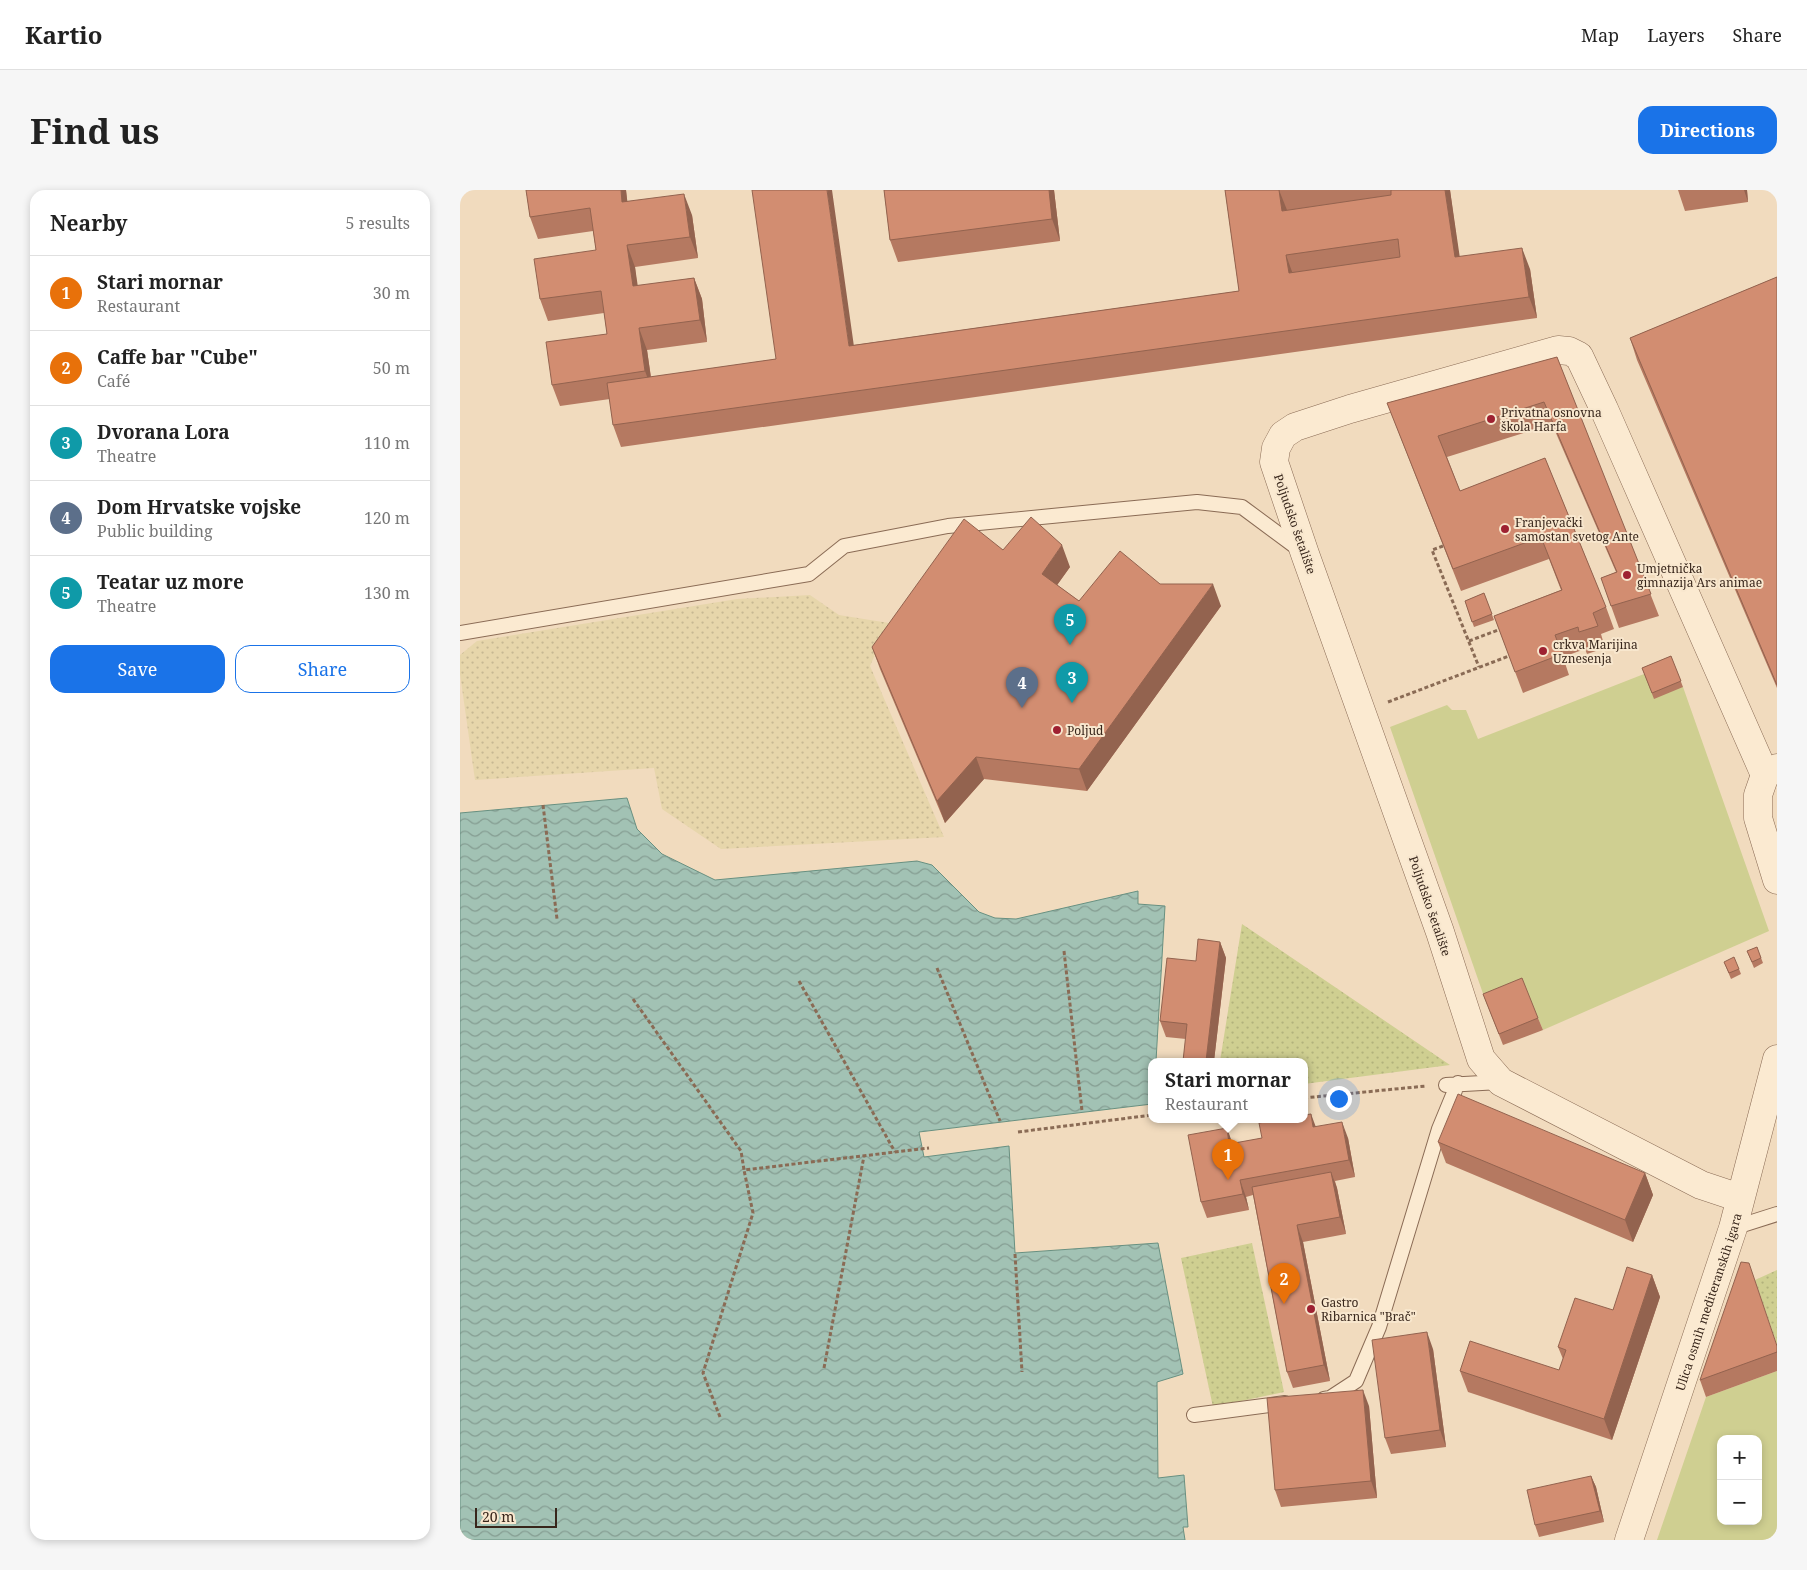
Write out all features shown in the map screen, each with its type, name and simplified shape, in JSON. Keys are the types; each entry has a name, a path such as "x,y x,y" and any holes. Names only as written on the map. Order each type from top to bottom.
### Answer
{"street":[{"name":"Poljudsko šetalište","path":"1740,1198 1701,1185 1501,1082 1481,1059 1440,932 1274,462 1276,448 1283,435 1295,427 1350,410 1558,350 1569,351 1579,356 1771,771"},
{"path":"1771,771 1758,795 1758,818 1777,880"},
{"name":"Ulica osmih mediteranskih igara","path":"1629,1540 1733,1228 1777,1059"}],"lane":[{"path":"460,633 809,574 844,546 948,526 1197,502 1242,507 1305,554"},
{"path":"1312,1400 1330,1398 1356,1381 1378,1328 1452,1084 1501,1082"},
{"path":"1733,1228 1777,1214"},
{"path":"1194,1415 1295,1402"}],"path":[{"path":"1443,546 1432,550 1480,667"},
{"path":"1469,640 1498,630"},
{"path":"1362,712 1509,656"},
{"path":"543,805 557,919"},
{"path":"1064,951 1082,1111"},
{"path":"936,968 1000,1121"},
{"path":"799,981 895,1152"},
{"path":"633,999 741,1151 753,1213 703,1373 720,1417"},
{"path":"1308,1098 1452,1084"},
{"path":"1018,1132 1148,1116"},
{"path":"744,1170 929,1148"},
{"path":"824,1368 864,1156"},
{"path":"1015,1254 1022,1372"}],"shaded area":[{"path":"810,595 839,615 889,623 870,666 944,837 721,849 662,809 654,768 475,780 460,674 460,655 477,641 737,599"}],"green space":[{"path":"1644,674 1683,687 1769,931 1543,1030 1526,989 1487,1005 1390,727 1447,705 1452,710 1466,710 1478,739"},
{"path":"1242,924 1450,1065 1308,1083 1308,1058 1220,1058"},
{"path":"1252,1243 1284,1392 1213,1407 1181,1258"},
{"path":"1777,1270 1777,1345 1755,1280"},
{"path":"1777,1371 1777,1540 1657,1540 1706,1397"}],"water":[{"path":"627,798 637,829 662,854 715,880 917,861 932,865 979,912 995,918 1016,919 1138,891 1138,904 1165,906 1156,1058 1148,1058 1148,1104 919,1132 924,1157 1009,1146 1015,1253 1158,1243 1183,1374 1157,1382 1158,1478 1184,1475 1188,1527 1183,1527 1185,1540 460,1540 460,813"}],"building":[{"path":"526,190 621,190 622,202 684,194 690,237 627,245 633,286 694,278 700,320 639,328 645,371 552,385 546,342 607,334 601,291 540,299 534,259 596,250 590,208 530,217"},
{"path":"752,190 827,190 849,346 1239,291 1225,190 1279,190 1282,211 1391,195 1391,190 1445,190 1455,257 1522,248 1529,297 613,425 607,383 776,359","holes":["1398,239 1400,257 1289,273 1286,255"]},
{"path":"884,190 1049,190 1052,219 890,240"},
{"path":"1777,277 1777,685 1630,338"},
{"name":"Franjevački samostan svetog Ante","path":"1557,357 1651,594 1611,606 1601,578 1617,572 1544,402 1438,436 1460,491 1545,458 1606,607 1593,613 1598,626 1579,632 1578,627 1555,635 1562,654 1515,672 1494,616 1562,590 1541,537 1453,569 1387,403"},
{"path":"1031,517 1062,545 1042,574 1079,601 1120,551 1160,584 1213,584 1079,769 976,757 937,801 872,647 964,519 1003,550"},
{"path":"1484,593 1492,614 1472,622 1465,601"},
{"path":"1671,656 1681,681 1652,693 1642,668"},
{"path":"1198,939 1220,942 1206,1058 1183,1058 1187,1024 1160,1021 1167,958 1196,961"},
{"path":"1757,947 1761,958 1752,962 1747,951"},
{"path":"1734,957 1739,969 1729,973 1724,962"},
{"path":"1522,978 1538,1018 1499,1034 1483,994"},
{"path":"1458,1094 1645,1173 1625,1220 1438,1142"},
{"path":"1308,1114 1311,1114 1313,1127 1342,1122 1349,1160 1240,1180 1243,1194 1201,1202 1188,1135 1227,1128 1229,1144 1262,1138 1259,1123 1308,1123"},
{"path":"1331,1172 1340,1217 1297,1225 1324,1365 1287,1372 1252,1187"},
{"path":"1741,1262 1749,1263 1777,1346 1777,1352 1700,1380"},
{"path":"1627,1267 1652,1275 1604,1419 1460,1371 1470,1341 1559,1370 1566,1350 1558,1347 1575,1298 1613,1310"},
{"path":"1427,1332 1440,1430 1385,1438 1372,1340"},
{"path":"1363,1390 1371,1481 1275,1490 1267,1398"},
{"path":"1591,1476 1600,1511 1535,1525 1527,1490"}],"place":[{"name":"Privatna osnovna škola Harfa","path":"1491,419"},
{"name":"Franjevački samostan svetog Ante","path":"1505,529"},
{"name":"Umjetnička gimnazija Ars animae","path":"1627,575"},
{"name":"Teatar uz more","path":"1070,645"},
{"name":"crkva Marijina Uznesenja","path":"1543,651"},
{"name":"Dvorana Lora","path":"1072,703"},
{"name":"Dom Hrvatske vojske","path":"1022,708"},
{"name":"Poljud","path":"1057,730"},
{"name":"Stari mornar","path":"1228,1180"},
{"name":"Caffe bar \"Cube\"","path":"1284,1304"},
{"name":"Gastro Ribarnica \"Brač\"","path":"1311,1309"}]}
